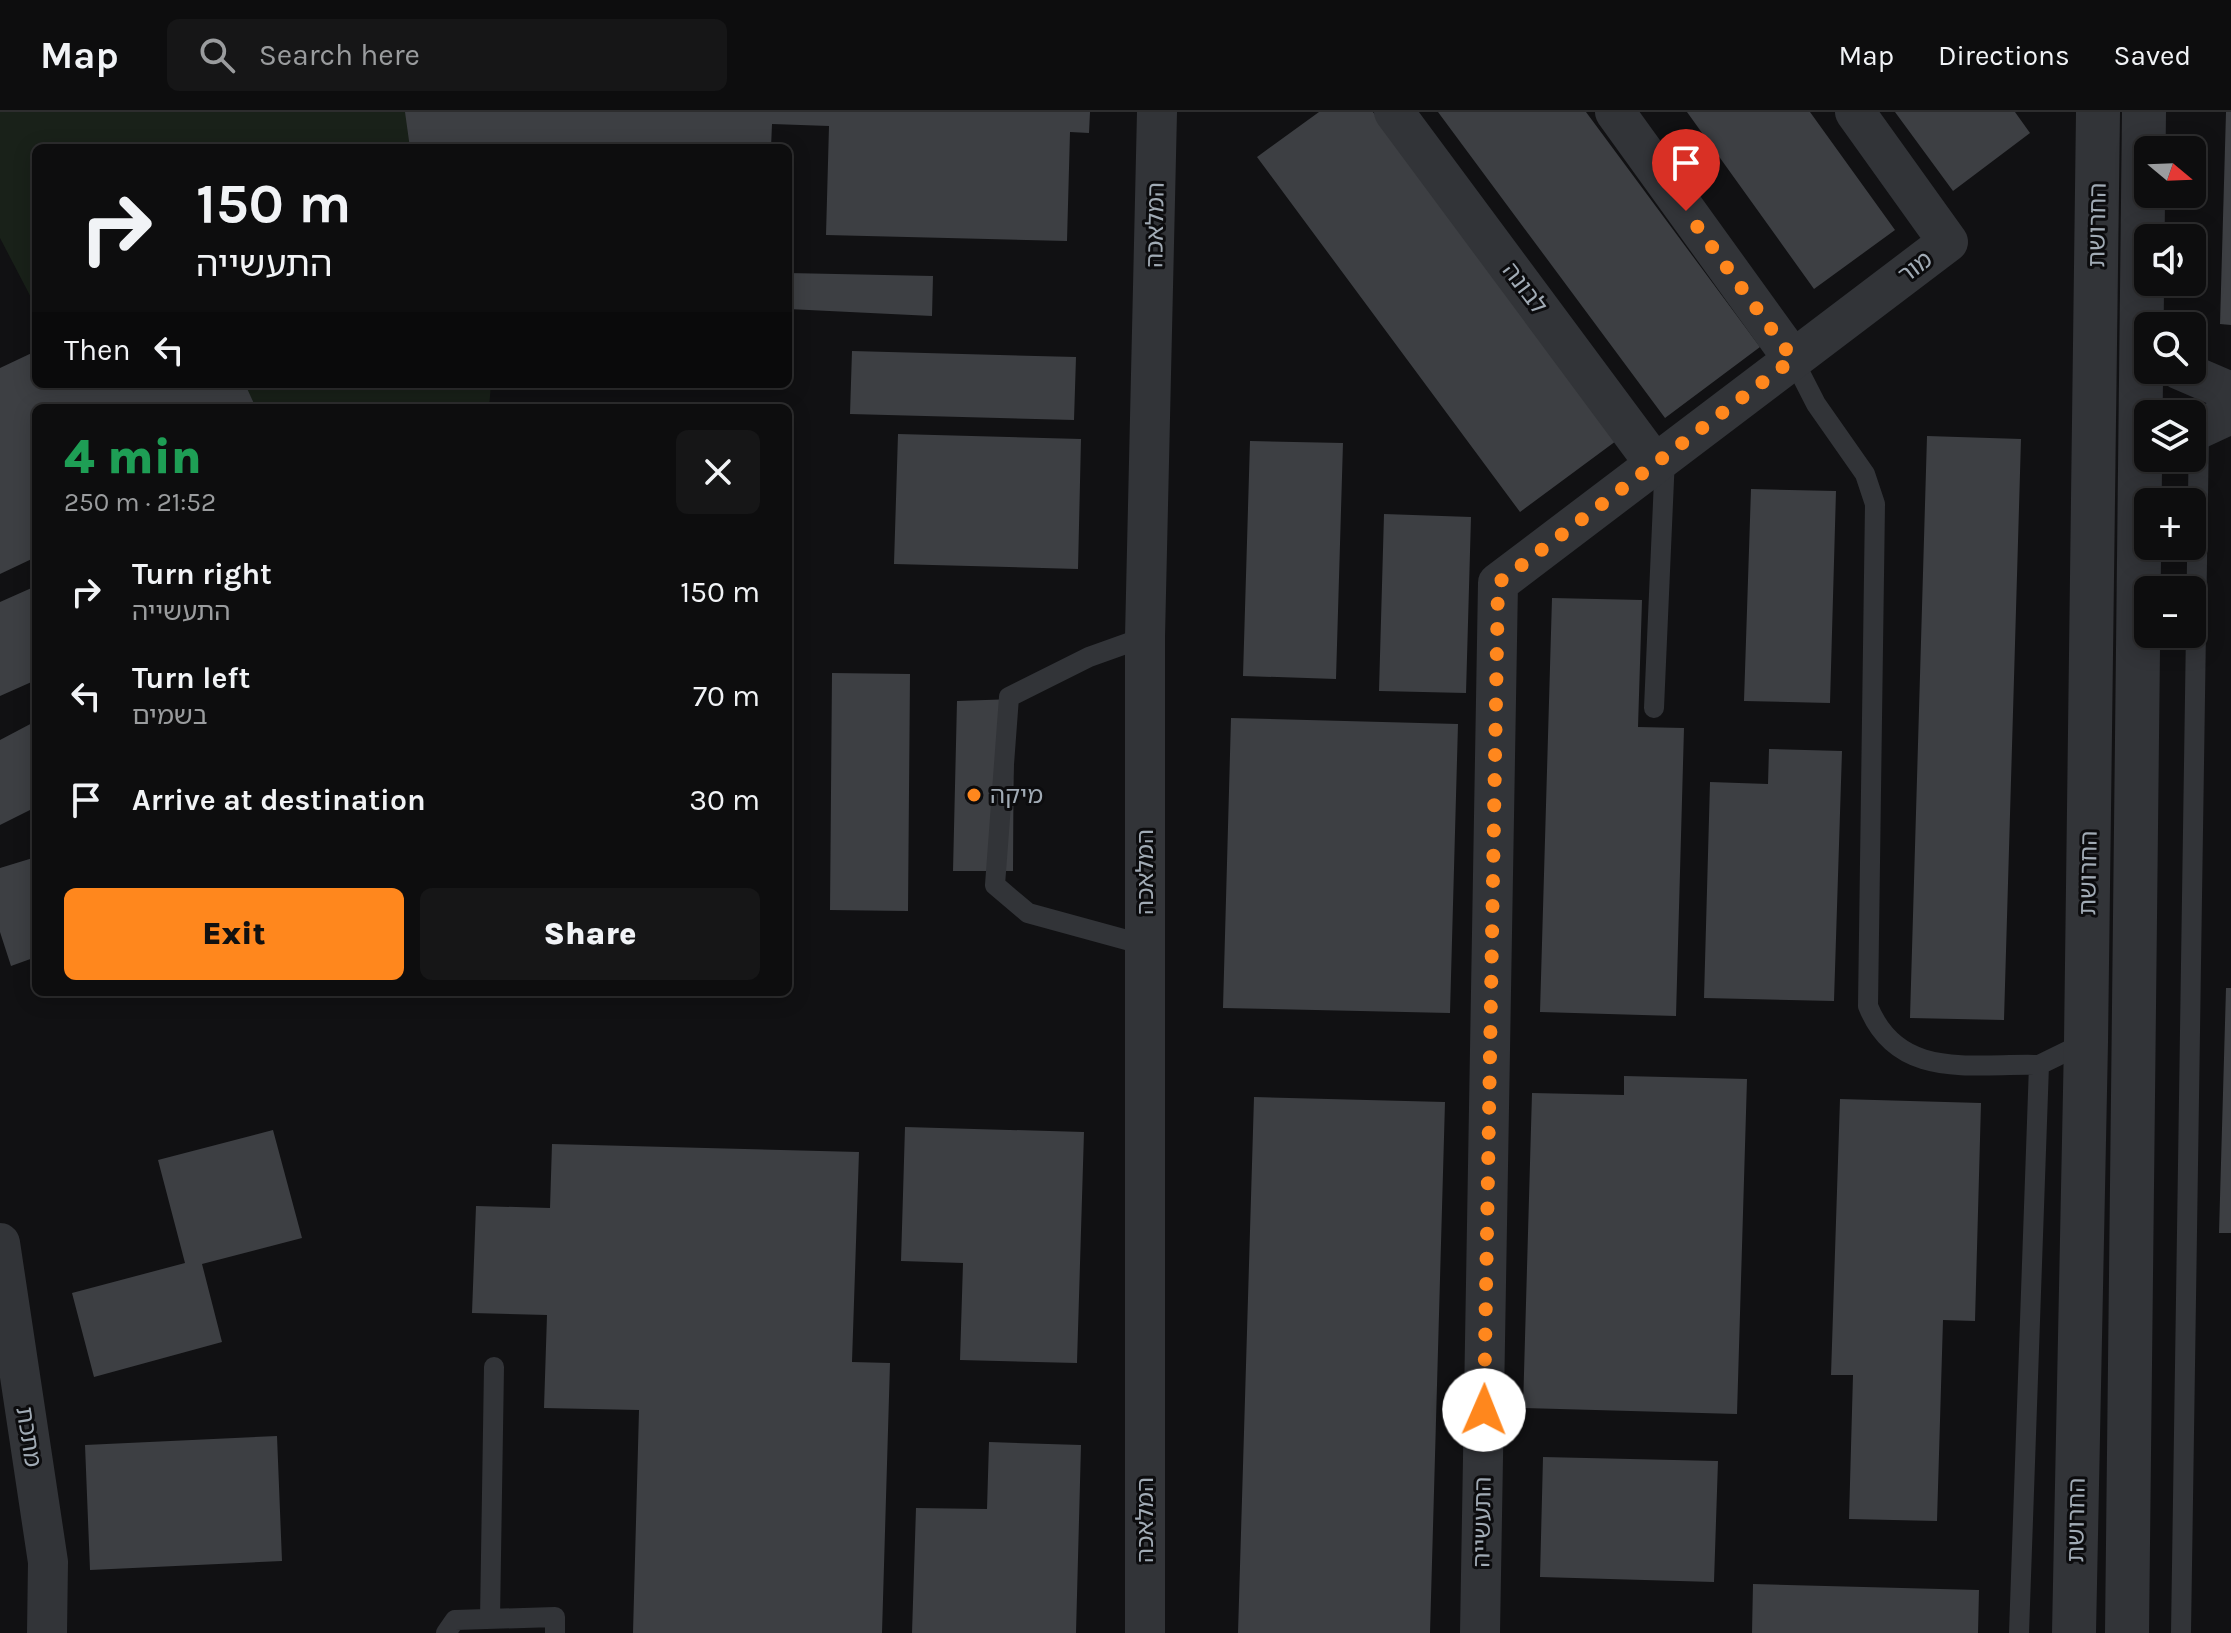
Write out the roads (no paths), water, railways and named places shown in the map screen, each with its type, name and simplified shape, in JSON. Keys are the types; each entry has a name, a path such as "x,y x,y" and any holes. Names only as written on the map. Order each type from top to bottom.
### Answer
{"street":[{"name":"המלאכה","path":"1145,1633 1145,637 1157,112"},
{"name":"לבונה","path":"1394,112 1660,460"},
{"path":"1615,112 1793,359"},
{"name":"מור","path":"1793,359 1948,242 1855,112"},
{"name":"החרושת","path":"2074,1633 2086,1042 2098,112"},
{"name":"החרושת","path":"2144,112 2144,312"},
{"name":"התעשייה","path":"1480,1633 1498,583 1793,359"},
{"path":"2206,381 2231,392"},
{"name":"החרושת","path":"2127,1633 2144,472"},
{"name":"מתכת","path":"0,1243 48,1562 47,1633"}],"lane":[{"path":"1793,359 1816,404 1865,474 1875,504 1868,1006 1886,1040 1929,1063 2039,1065 2086,1042"},
{"path":"2181,1633 2207,425"},
{"path":"1654,708 1660,460"},
{"path":"1145,637 1089,657 1009,697 995,885 1028,913 1145,945"},
{"path":"2019,1633 2039,1065"},
{"path":"490,1619 494,1367"},
{"path":"446,1633 455,1620 555,1617 555,1633"}],"place":[{"name":"מיקה","path":"974,795"}]}
